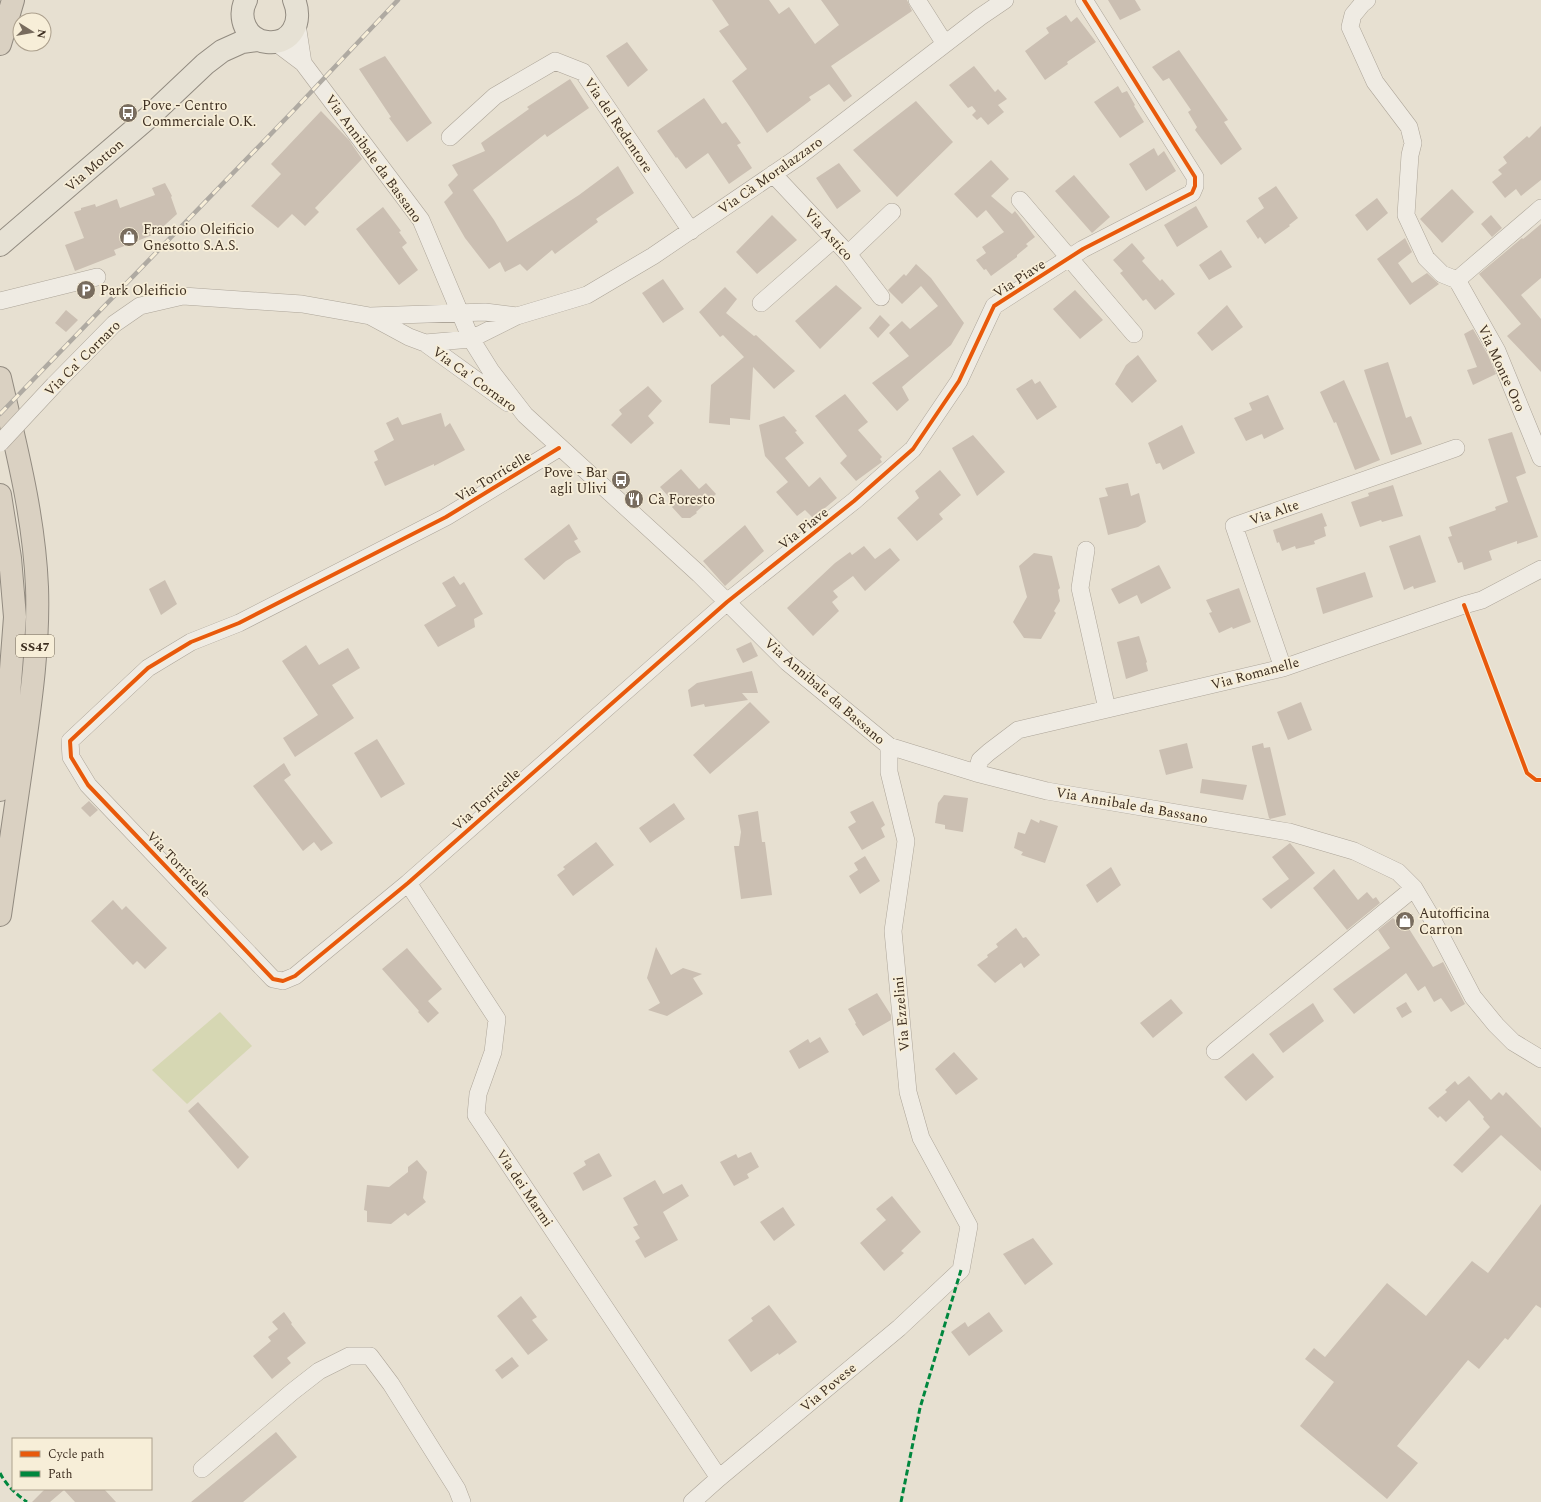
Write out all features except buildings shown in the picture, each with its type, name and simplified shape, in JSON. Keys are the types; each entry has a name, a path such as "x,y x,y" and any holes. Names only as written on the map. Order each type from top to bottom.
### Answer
{"highway":[{"path":"0,44 13,0"},
{"name":"SS47","path":"0,378 19,459 32,529 37,587 37,619 32,683 0,915"},
{"name":"SS47","path":"0,495 10,558 15,617 4,761 0,790"}],"main road":[{"path":"244,9 245,28 251,35 266,41 289,36 297,8"},
{"name":"Via Motton","path":"222,51 236,33 244,9"},
{"name":"Via Motton","path":"0,245 150,116 205,64 222,51 242,42 266,41"}],"street":[{"path":"917,0 945,44"},
{"name":"Via Cà Moralazzaro","path":"471,339 517,316 587,295 653,256 803,153 1005,0"},
{"name":"Via Piave","path":"727,602 854,502 913,450 959,381 994,306 1084,249 1192,193 1195,186 1194,177 1084,0"},
{"path":"1367,0 1353,15 1350,27 1375,82 1409,127 1413,143 1410,155 1406,215 1426,258 1442,274 1458,280 1541,208"},
{"name":"Via Annibale da Bassano","path":"297,8 303,63"},
{"name":"Via Annibale da Bassano","path":"266,41 303,63 421,220 471,339 490,371 524,415 699,574 787,662 889,746 976,774 1047,791 1289,832 1354,851 1398,872 1414,888 1473,997 1496,1025 1513,1042 1541,1059"},
{"name":"Via del Redentore","path":"450,137 495,96 555,60 583,72 691,231"},
{"name":"Via Astico","path":"773,174 848,254 881,297"},
{"path":"1020,200 1134,334"},
{"path":"848,254 892,212"},
{"path":"761,303 834,239"},
{"path":"0,300 97,277"},
{"name":"Via Monte Oro","path":"1458,280 1497,351 1541,458"},
{"name":"Via Ca' Cornaro","path":"0,443 114,324 140,306 183,296 302,304 370,316 460,314"},
{"name":"Via Cà Moralazzaro","path":"460,314 485,312 517,316"},
{"name":"Via Ca' Cornaro","path":"370,316 409,337 425,343 524,415"},
{"name":"Via Ca' Cornaro","path":"425,343 471,339"},
{"name":"Via Torricelle","path":"559,448 446,517 239,623 191,642 148,668 70,741 71,756 88,785 273,980 284,981 295,976 408,883 727,602"},
{"name":"Via Alte","path":"1284,668 1234,526 1456,448"},
{"path":"1086,550 1080,588 1107,709"},
{"name":"Via Romanelle","path":"976,774 980,760 1018,730 1284,668 1482,600 1541,569"},
{"name":"Via Ezzelini","path":"889,746 889,772 906,841 893,931 908,1092 921,1138 970,1226 961,1270"},
{"name":"Via dei Marmi","path":"408,883 497,1019 493,1052 478,1094 476,1115 719,1478"},
{"path":"1215,1051 1414,888"},
{"name":"Via Povese","path":"692,1502 899,1328 961,1270"},
{"path":"202,1469 292,1392 319,1371 349,1356 370,1356 391,1384 457,1489 462,1502"}],"green space":[{"path":"220,1012 252,1046 187,1104 152,1070"}],"railway":[{"path":"0,414 295,109 398,0"}],"marked path":[{"path":"901,1502 920,1408 961,1270"},
{"path":"0,1473 12,1489"},
{"path":"13,1490 27,1502"}],"cycle path":[{"path":"559,448 446,517 239,623 191,642 148,668 70,741 71,757 88,785 273,979 283,981 295,976 408,883 727,602 854,501 913,449 959,381 994,306 1083,249 1192,193 1195,186 1195,177 1084,0"},
{"path":"1464,605 1527,773 1536,780 1541,780"}],"place":[{"name":"Pove - Centro Commerciale O.K.","path":"128,113"},
{"name":"Frantoio Oleificio Gnesotto S.A.S.","path":"129,237"},
{"name":"Park Oleificio","path":"86,290"},
{"name":"Pove - Bar agli Ulivi","path":"621,480"},
{"name":"Cà Foresto","path":"634,499"},
{"name":"Autofficina Carron","path":"1405,921"}]}
